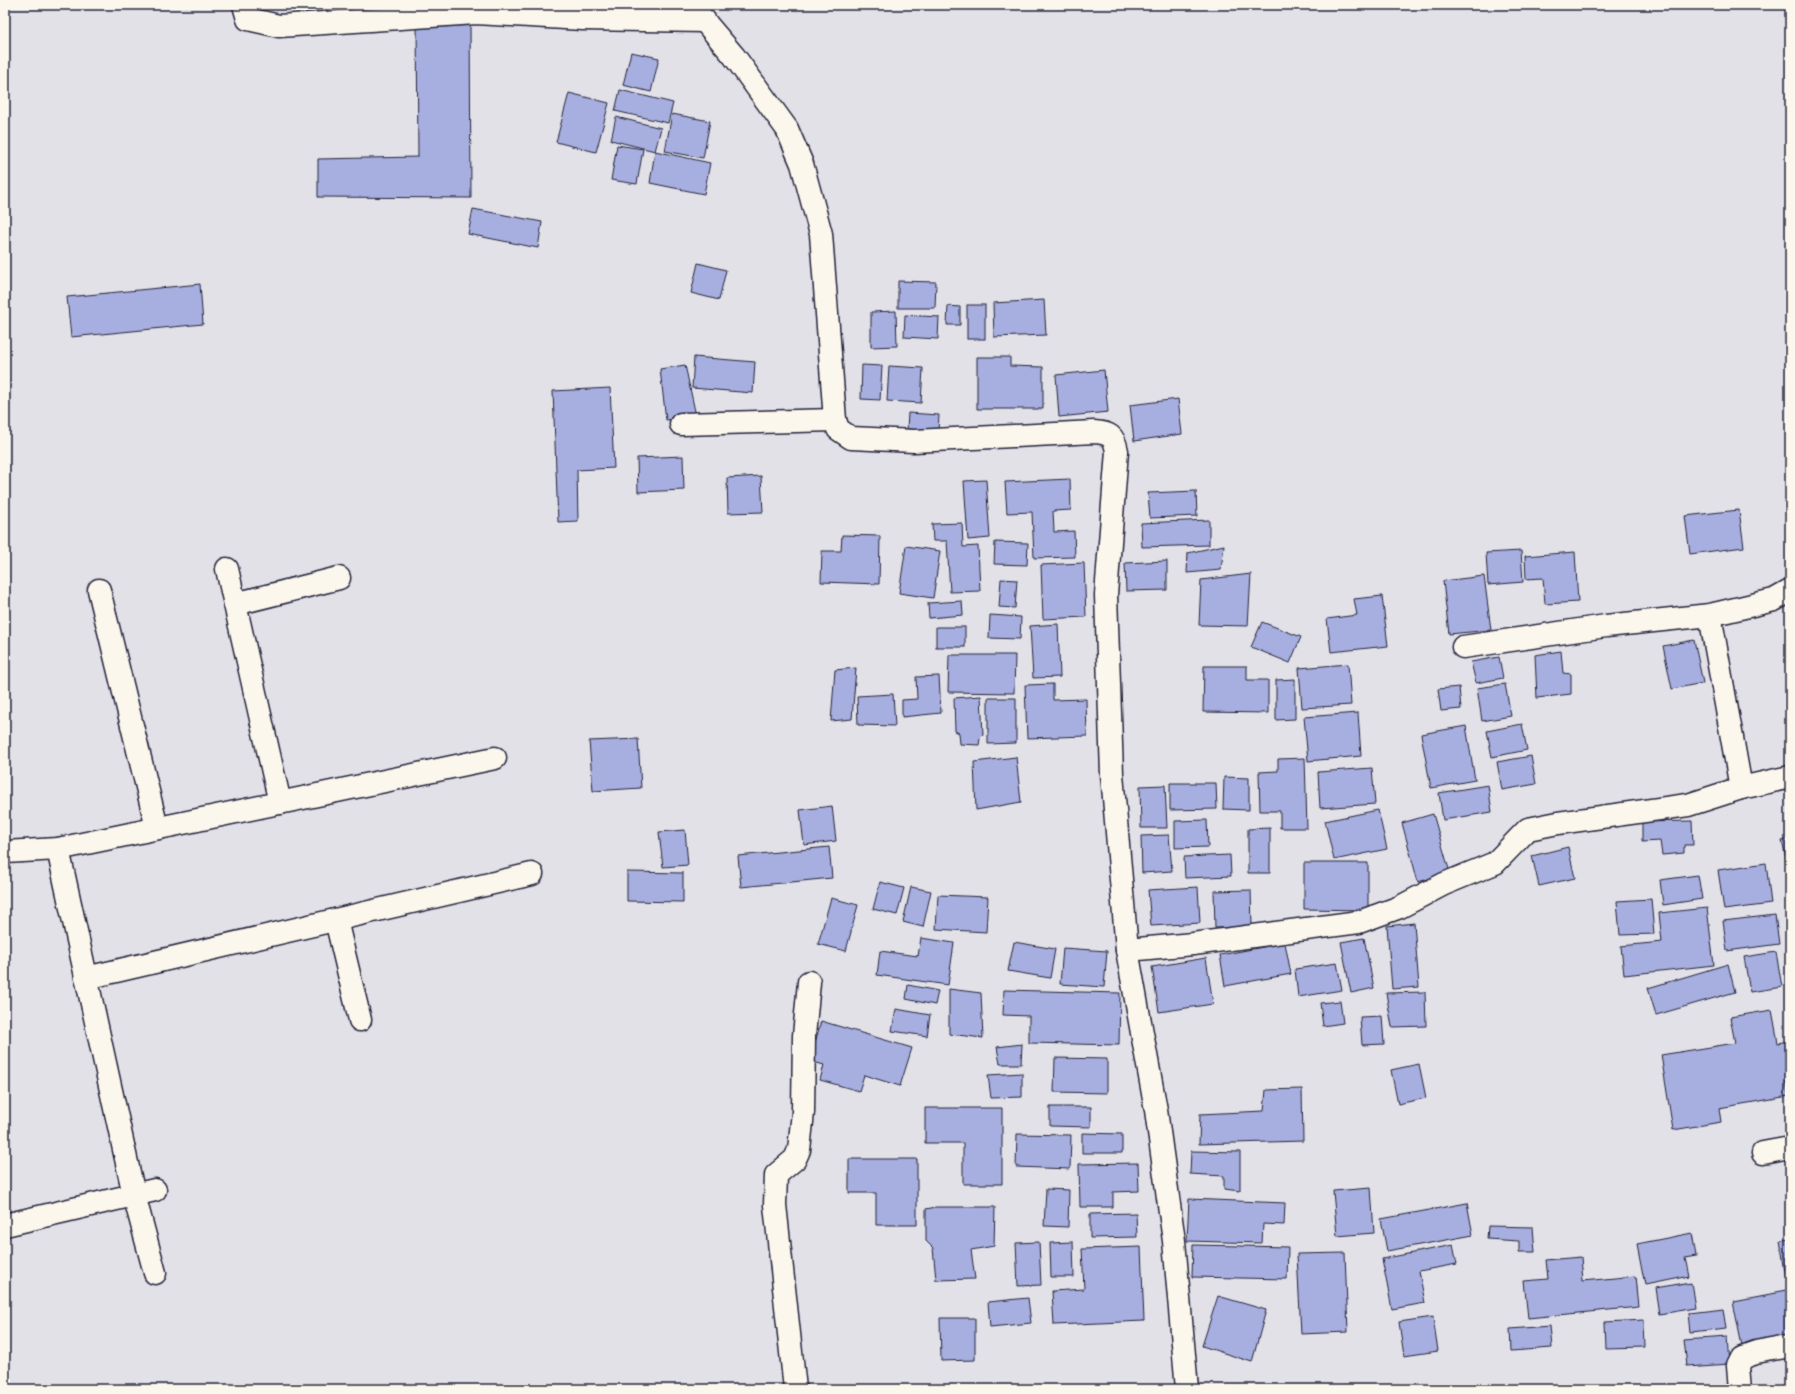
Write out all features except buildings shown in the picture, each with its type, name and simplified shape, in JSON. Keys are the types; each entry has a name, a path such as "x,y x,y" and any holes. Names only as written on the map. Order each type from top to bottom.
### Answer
{"street":[{"path":"244,5 248,20 279,26 476,13 583,20 702,13 787,130 802,164 821,234 835,420 838,428 851,438 914,441 1094,432 1110,435 1115,441 1117,450 1106,595 1112,774 1127,950 1156,1110 1174,1241 1187,1389"},
{"path":"681,424 835,420"},
{"path":"227,569 280,803"},
{"path":"235,604 339,578"},
{"path":"99,590 157,828"},
{"path":"1462,647 1606,626 1710,615 1774,600 1790,591"},
{"path":"1710,615 1741,788"},
{"path":"5,852 58,849 495,758"},
{"path":"1127,950 1194,944 1359,922 1400,907 1444,884 1495,863 1528,829 1558,823 1688,805 1741,788 1790,777"},
{"path":"58,849 134,1195 155,1273"},
{"path":"86,978 532,874"},
{"path":"336,920 360,1020"},
{"path":"795,1389 775,1205 775,1179 778,1172 795,1159 799,1150 803,1112 804,1036 809,982"},
{"path":"1763,1153 1790,1148"},
{"path":"5,1225 155,1190"},
{"path":"1740,1389 1738,1365 1742,1357 1756,1352 1790,1346"}]}
